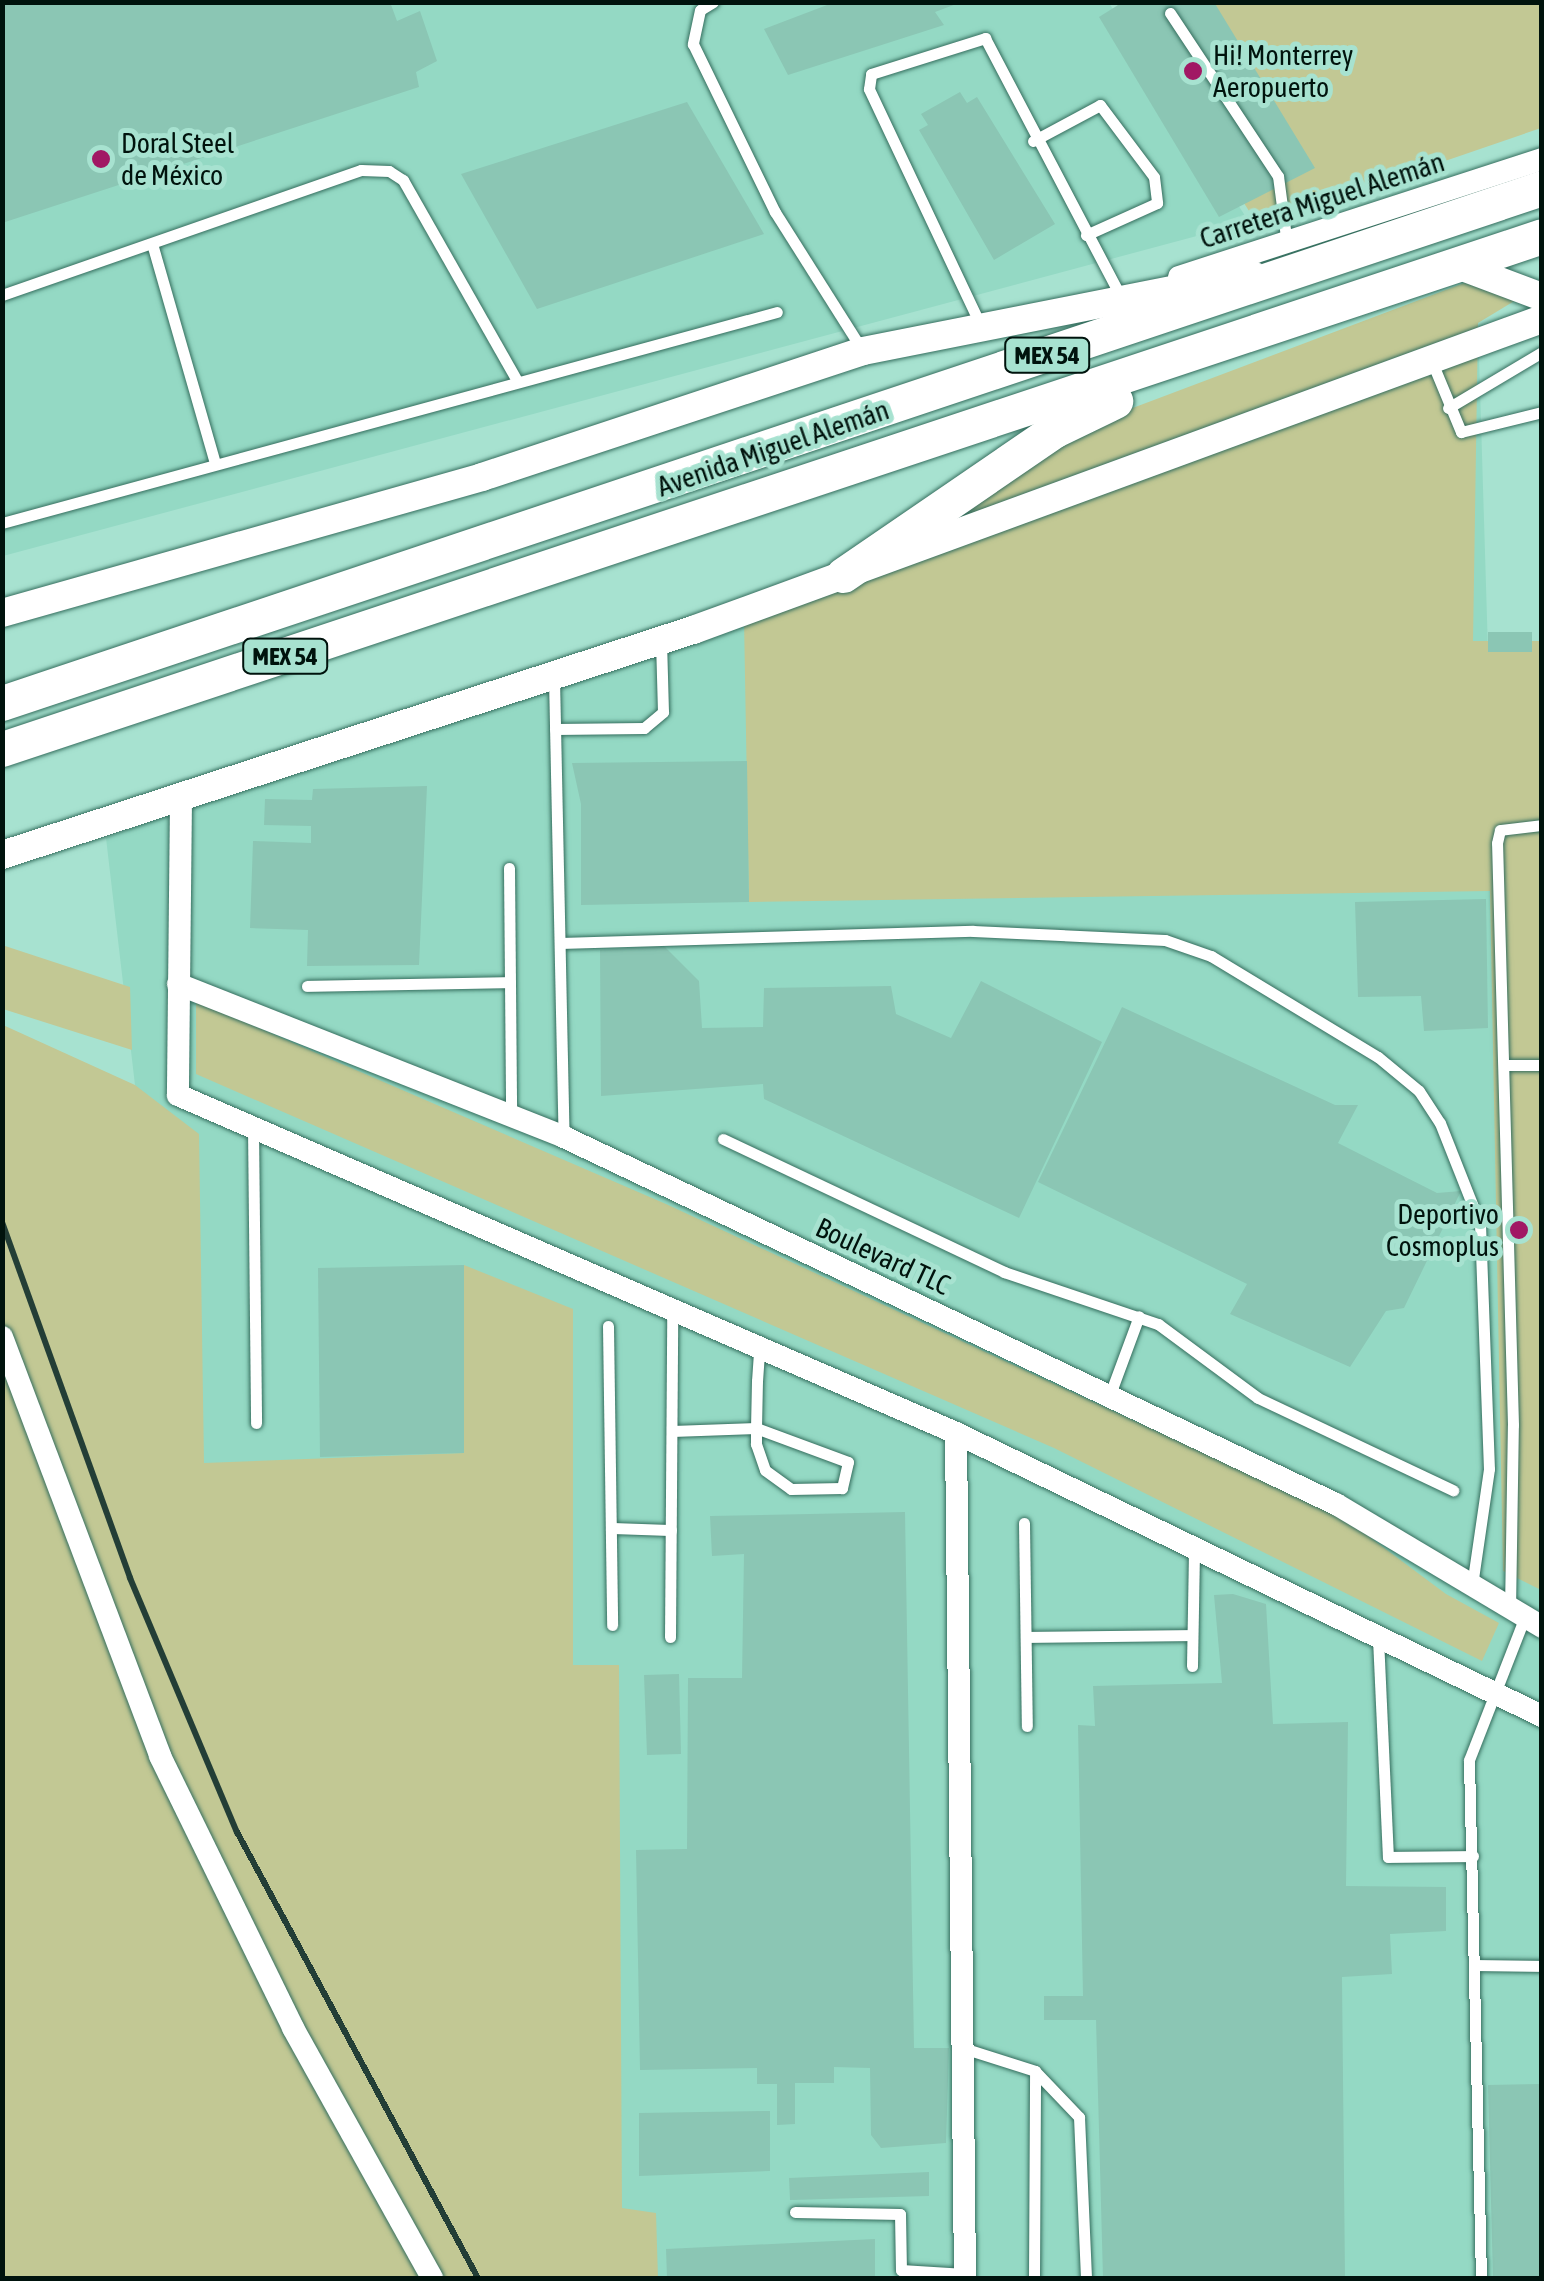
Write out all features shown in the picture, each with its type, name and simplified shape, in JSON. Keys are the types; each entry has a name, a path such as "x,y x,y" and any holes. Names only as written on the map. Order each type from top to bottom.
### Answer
{"highway":[{"name":"Avenida Miguel Alemán","path":"2,703 553,522 1542,188"},
{"name":"Avenida Miguel Alemán","path":"2,750 1542,236"},
{"path":"842,575 1055,430 1362,297"}],"street":[{"name":"Carretera Miguel Alemán","path":"1120,295 1542,160"},
{"path":"2,613 353,516 864,351 1120,295 1327,260"},
{"path":"1458,264 1542,297"},
{"path":"2,855 661,640 1542,320"},
{"path":"181,799 178,1095 956,1434 1542,1716"},
{"name":"Boulevard TLC","path":"178,984 564,1138 1336,1504 1525,1619"},
{"path":"2,1337 160,1756 294,2028 432,2278"},
{"path":"956,1434 966,2276"}],"lane":[{"path":"713,2 700,10 693,44 775,212 864,351"},
{"path":"1170,13 1278,176 1287,244"},
{"path":"980,324 869,89 871,74 985,38 1033,141 1120,295"},
{"path":"1033,141 1100,105 1154,177 1157,203 1086,234"},
{"path":"2,295 153,247 361,170 389,171 403,180 516,378"},
{"path":"153,247 215,464"},
{"path":"2,523 516,378 642,354 777,312"},
{"path":"1448,408 1542,352"},
{"path":"1430,358 1453,423 1472,434 1542,412"},
{"path":"556,729 644,728 663,712 661,640"},
{"path":"554,674 564,1138"},
{"path":"1481,2278 1479,1965 1469,1760 1490,1692 1525,1619 1497,843 1500,830 1542,825"},
{"path":"509,868 511,1116"},
{"path":"560,943 973,931 1165,940 1212,956 1378,1057 1419,1091 1440,1123 1480,1224 1489,1469 1472,1585"},
{"path":"307,986 510,982"},
{"path":"1506,1065 1542,1065"},
{"path":"253,1128 256,1423"},
{"path":"723,1139 1004,1272 1138,1316 1258,1398 1452,1490"},
{"path":"670,1636 672,1312"},
{"path":"1110,1397 1138,1316"},
{"path":"608,1326 612,1625"},
{"path":"672,1431 756,1428 842,1458 852,1466 850,1480 819,1492 776,1484 760,1460 756,1428 759,1349"},
{"path":"1024,1523 1028,1726"},
{"path":"610,1528 671,1530"},
{"path":"1192,1666 1194,1548"},
{"path":"1026,1637 1192,1635"},
{"path":"1378,1638 1388,1857 1473,1856"},
{"path":"1479,1965 1542,1966"},
{"path":"963,2048 1035,2071 1062,2094 1084,2137 1086,2278"},
{"path":"1034,2278 1035,2071"},
{"path":"794,2212 900,2214 901,2270 966,2276"}],"shaded area":[{"path":"3,3 1109,3 1249,222 3,556"},
{"path":"1116,3 1541,3 1541,128 1258,225"},
{"path":"1472,280 1516,300 1478,323 1473,641 1541,641 1541,1590 1503,1571 1490,891 749,902 744,620 1061,435"},
{"path":"1478,323 1488,651 1542,651 1541,2278 552,2278 136,1429 135,1085 106,838"},
{"path":"2,945 130,987 132,1050 3,1009"},
{"path":"196,1001 666,1204 1344,1518 1446,1594 1499,1623 1482,1661 1054,1448 196,1074"},
{"path":"3,1025 135,1085 199,1134 204,1463 463,1453 464,1265 573,1309 573,1665 619,1665 622,2208 656,2213 658,2278 3,2278"}],"building":[{"name":"Doral Steel de México","path":"2,2 390,2 397,21 420,11 437,61 416,72 419,87 2,223"},
{"path":"835,2 959,3 935,12 944,25 788,75 764,29"},
{"name":"Hi! Monterrey Aeropuerto","path":"1123,2 1214,2 1315,168 1219,217 1099,17"},
{"path":"960,92 967,103 977,97 1055,224 994,260 919,130 928,125 921,114"},
{"path":"687,102 764,234 537,309 461,174"},
{"path":"1488,632 1532,632 1532,652 1488,652"},
{"path":"747,761 749,902 581,905 581,804 572,763"},
{"path":"427,786 419,965 307,966 308,930 250,928 253,841 311,843 311,826 264,825 265,799 312,800 313,789"},
{"path":"1486,899 1488,1028 1424,1031 1421,996 1358,997 1355,902"},
{"path":"664,946 699,981 702,1028 763,1027 764,988 891,986 896,1014 951,1038 981,981 1102,1042 1019,1218 764,1099 763,1084 601,1096 600,950"},
{"path":"1122,1007 1335,1105 1358,1105 1338,1143 1437,1193 1461,1191 1404,1308 1386,1311 1350,1367 1230,1314 1247,1284 1038,1182"},
{"path":"464,1265 464,1453 320,1457 318,1268"},
{"path":"905,1512 914,2048 949,2048 946,2143 881,2148 871,2135 870,2068 834,2067 834,2083 795,2083 795,2124 777,2125 777,2084 757,2084 757,2068 640,2070 636,1850 687,1849 688,1678 742,1678 744,1554 712,1556 710,1516"},
{"path":"1233,1594 1266,1604 1273,1724 1348,1722 1346,1886 1446,1887 1446,1931 1390,1934 1392,1974 1342,1977 1345,2278 1103,2278 1096,2020 1044,2020 1044,1996 1083,1996 1078,1725 1095,1726 1093,1686 1222,1683 1214,1595"},
{"path":"679,1674 681,1754 647,1755 644,1675"},
{"path":"1542,2084 1542,2278 1493,2278 1488,2085"},
{"path":"770,2111 770,2171 639,2176 639,2113"},
{"path":"929,2172 929,2196 790,2200 789,2178"},
{"path":"875,2239 875,2278 667,2278 666,2249"}],"railway":[{"path":"2,1222 130,1578 237,1832 478,2278"}],"place":[{"name":"Hi! Monterrey Aeropuerto","path":"1193,71"},
{"name":"Doral Steel de México","path":"101,159"},
{"name":"Deportivo Cosmoplus","path":"1519,1230"}]}
